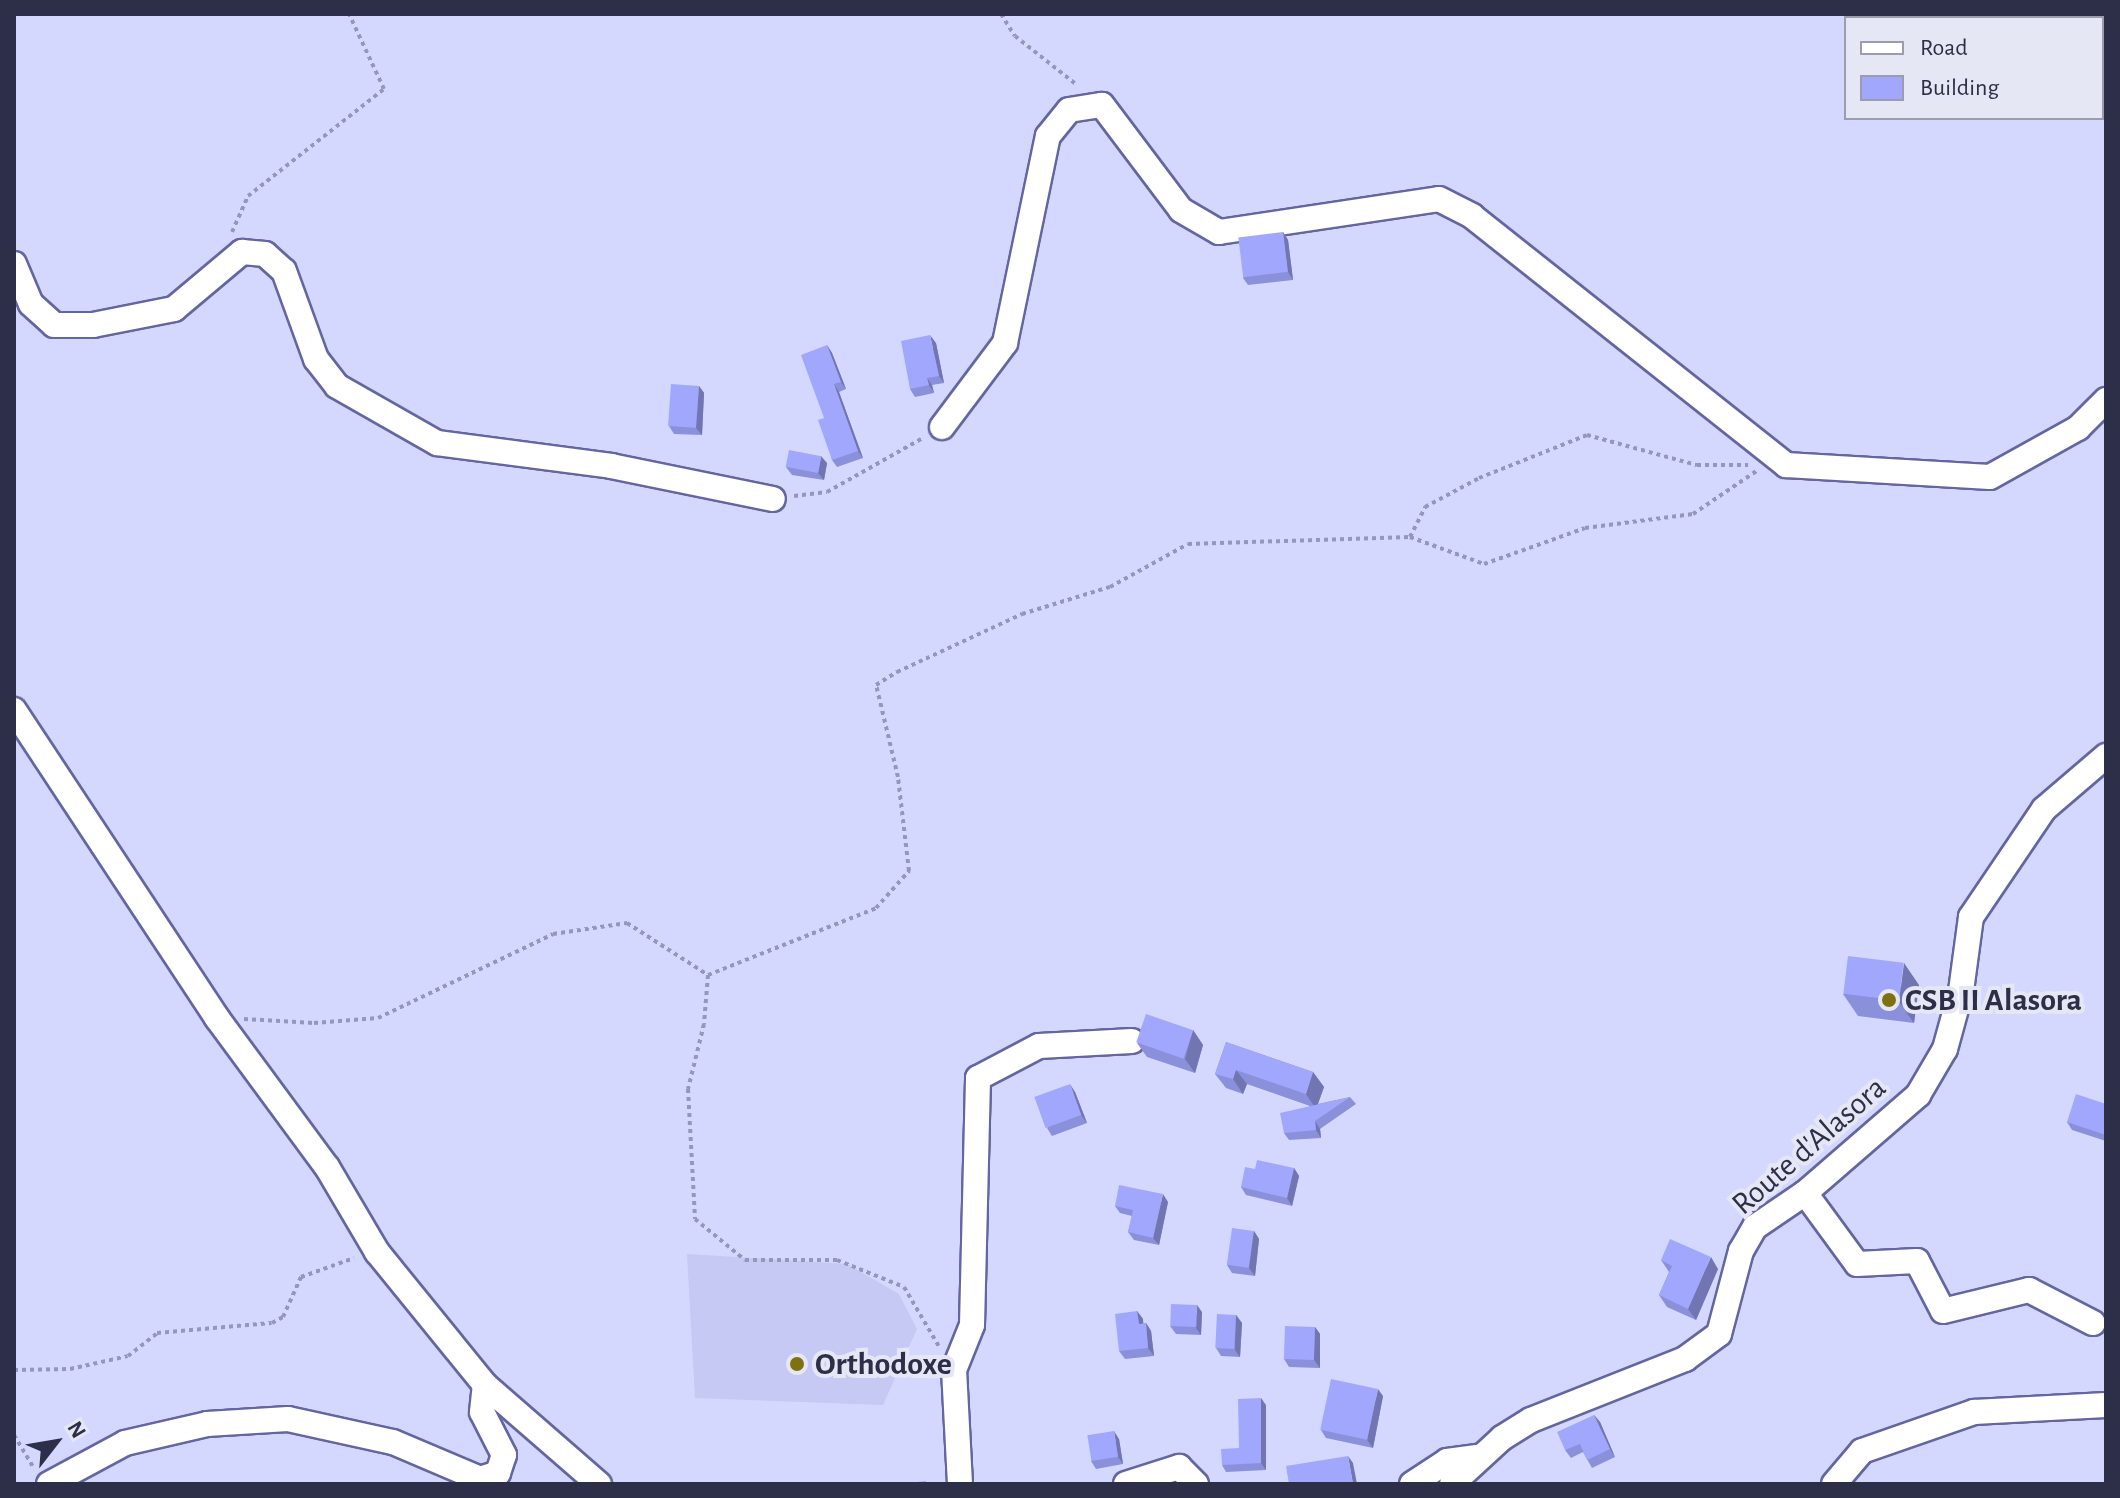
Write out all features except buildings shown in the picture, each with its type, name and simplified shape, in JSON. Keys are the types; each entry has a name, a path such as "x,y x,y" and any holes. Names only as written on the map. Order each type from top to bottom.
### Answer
{"street":[{"path":"942,427 1005,343 1048,136 1069,110 1102,105 1181,210 1219,232 1439,199 1472,216 1786,465 1990,477 2078,428 2106,400"},
{"path":"14,264 31,304 54,325 93,325 174,309 242,252 265,254 284,271 316,359 337,386 437,443 611,466 773,499"},
{"path":"14,710 217,1018 327,1167 377,1252 485,1385 599,1484"},
{"name":"Route d'Alasora","path":"1452,1484 1481,1456 1531,1420 1685,1359 1708,1345 1724,1323 1741,1251 1755,1227 1805,1193 1918,1095 1945,1049 1961,991 1971,917 2044,809 2106,756"},
{"path":"960,1484 954,1370 972,1325 978,1078 1039,1046 1132,1041"},
{"path":"1805,1193 1857,1264 1917,1261 1943,1311 2029,1290 2093,1323"},
{"path":"43,1478 125,1443 207,1424 288,1419 393,1442 480,1479 498,1473 504,1455 482,1412 485,1385"},
{"path":"1834,1484 1862,1451 1974,1412 2106,1405"},
{"path":"1412,1484 1447,1461 1481,1456"},
{"path":"1126,1484 1179,1467 1196,1484"}],"path":[{"path":"230,235 248,196 384,89 349,14"},
{"path":"1001,14 1015,36 1102,105"},
{"path":"773,499 827,492 942,427"},
{"path":"708,975 876,908 909,871 898,777 876,685 1022,614 1110,587 1188,544 1410,537 1484,564 1585,528 1693,514 1767,465 1697,465 1587,435 1479,478 1425,507 1410,537"},
{"path":"217,1018 314,1023 378,1018 553,934 627,923 708,975"},
{"path":"708,975 704,1024 688,1089 695,1219 745,1260 837,1260 904,1287 954,1370"},
{"path":"14,1370 70,1369 128,1356 157,1333 272,1323 283,1317 301,1277 311,1270 377,1252"},
{"path":"14,1435 43,1478"}],"shaded area":[{"name":"Orthodoxe","path":"687,1254 847,1264 899,1294 917,1329 883,1405 695,1398"}],"place":[{"name":"CSB II Alasora","path":"1889,1000"},
{"name":"Orthodoxe","path":"797,1364"}]}
